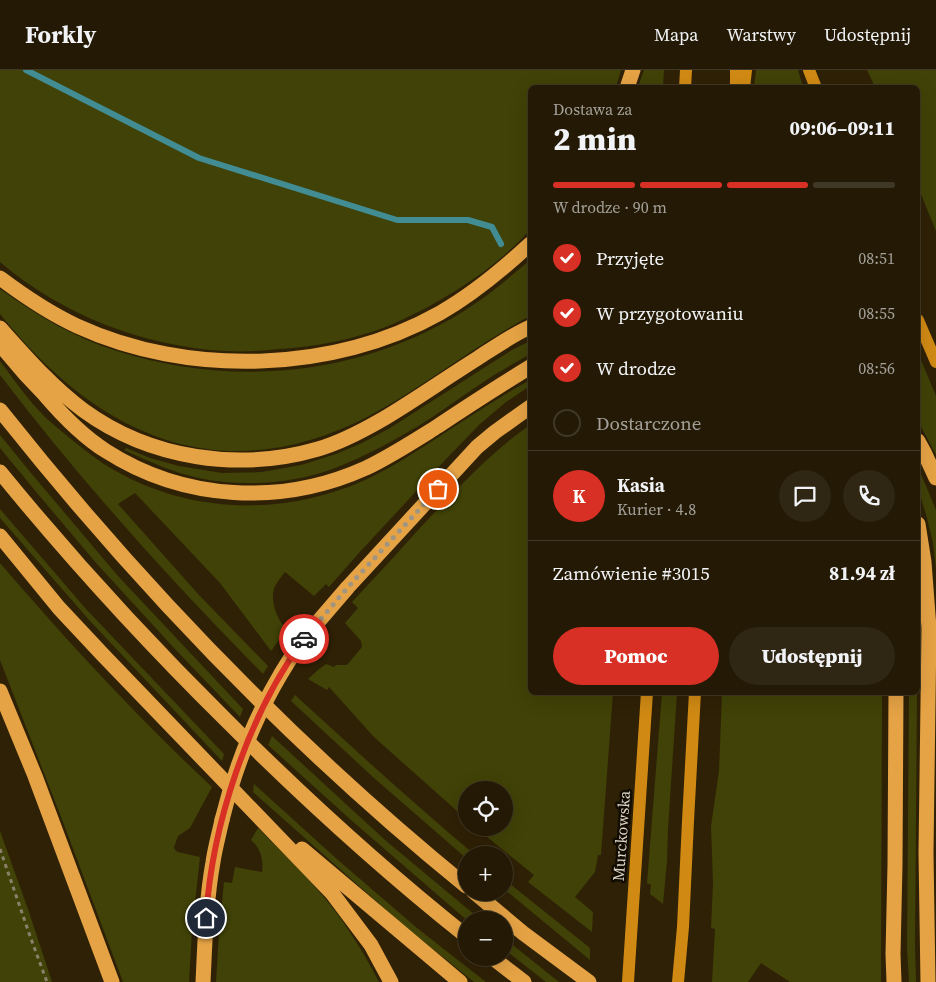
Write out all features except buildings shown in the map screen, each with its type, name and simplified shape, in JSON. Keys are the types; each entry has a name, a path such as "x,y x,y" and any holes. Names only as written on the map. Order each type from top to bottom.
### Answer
{"highway":[{"path":"628,85 633,70"},
{"path":"0,278 45,310 108,339 141,349 205,360 274,361 334,353 379,339 416,324 465,298 506,266 528,246"},
{"path":"0,328 58,390 108,426 155,447 211,459 233,460 295,455 319,448 348,436 381,420 493,348 528,328"},
{"path":"0,344 17,366 68,421 105,451 146,472 183,485 244,494 298,489 321,484 366,468 399,450 528,368"},
{"path":"203,982 207,905 213,860 222,820 236,772 256,722 282,672 305,637 348,587 477,448 528,408"},
{"path":"0,410 67,493 133,568 220,660 322,760 379,812 458,879"},
{"path":"920,445 936,478"},
{"path":"0,472 102,592 240,735 343,832 458,930"},
{"path":"0,536 59,608 332,893 371,945 391,982"},
{"path":"920,537 929,628 926,853 928,982"},
{"path":"0,692 112,982"},
{"path":"894,982 896,695"},
{"path":"242,798 460,982"},
{"path":"485,901 523,933 588,982"},
{"path":"503,966 524,982"}],"main road":[{"path":"685,85 686,70"},
{"path":"736,70 736,85"},
{"path":"744,85 746,70"},
{"path":"809,70 815,85"},
{"path":"920,325 936,362"},
{"name":"Murckowska","path":"628,982 647,695"},
{"path":"678,982 683,927 695,695"}],"path":[{"path":"0,849 47,982"}],"shaded area":[{"path":"0,70 621,70 617,85 528,85 528,232 507,253 454,292 424,309 383,328 319,345 266,350 226,351 165,343 106,325 77,312 50,298 0,262"},
{"path":"644,70 664,70 663,85 639,85"},
{"path":"756,70 798,70 802,85 754,85"},
{"path":"867,70 936,70 936,231 920,192 920,85 874,85"},
{"path":"528,262 528,317 369,416 315,439 263,450 213,450 166,440 121,420 78,392 38,357 0,314 0,289 56,325 101,346 161,363 205,370 250,372 295,369 339,362 382,350 424,333 464,311 498,287"},
{"path":"528,342 528,355 494,375 431,418 369,453 315,475 264,483 214,481 189,476 124,450 126,448 150,458 179,466 222,473 262,472 301,465 336,454 390,428 512,350"},
{"path":"920,358 936,396 936,455 920,425"},
{"path":"0,361 39,411 78,445 104,464 134,481 166,493 199,501 233,505 266,505 300,501 333,492 365,480 400,461 528,381 528,387 506,402 480,424 329,587 326,584 314,596 285,572 275,586 273,596 274,606 283,625 279,640 271,651 220,583 135,493 118,504 199,595 268,666 263,674 194,603 127,529 62,453 0,375"},
{"path":"528,426 528,695 613,695 601,855 598,855 595,872 575,897 593,912 592,932 528,882 534,875 513,858 513,846 498,846 486,836 513,836 513,781 458,781 458,812 374,737 329,687 327,690 308,679 326,664 334,667 336,665 347,665 362,647 361,641 345,623 358,608 352,602 419,529 500,448"},
{"path":"0,435 118,576 243,709 240,717 97,564 0,448"},
{"path":"920,472 936,510 936,569 933,543 920,495"},
{"path":"0,509 86,609 224,754 222,761 90,621 0,518"},
{"path":"0,563 103,678 212,787 190,828 178,836 174,847 178,852 200,857 192,930 189,982 123,982 0,660"},
{"path":"295,695 406,796 464,846 458,846 458,851 374,778 291,701"},
{"path":"662,695 677,695 663,904 650,894 651,885 647,883"},
{"path":"722,695 882,695 881,982 790,982 761,963 748,982 712,982 715,929 711,928 713,883 711,826 719,771"},
{"path":"909,695 917,695 916,982 909,982 907,947"},
{"path":"272,736 385,840 470,911 458,912 268,745"},
{"path":"254,784 338,860 417,928 458,960 458,966 466,966 486,982 474,982 402,924 253,792"},
{"path":"258,828 303,873 335,911 359,945 379,982 216,982 224,882 232,883 235,867 262,872 261,854 251,840"},
{"path":"0,831 29,912 52,982 0,982"},
{"path":"513,886 590,948 590,960 513,896"},
{"path":"513,945 559,982 546,982 513,956"}],"waterway":[{"path":"26,70 199,158 397,220 468,220 492,227 501,244"}],"way so far":[{"path":"304,639 348,587 438,489"}],"route":[{"path":"206,918 213,860 236,772 270,693 294,652 304,639"}]}
